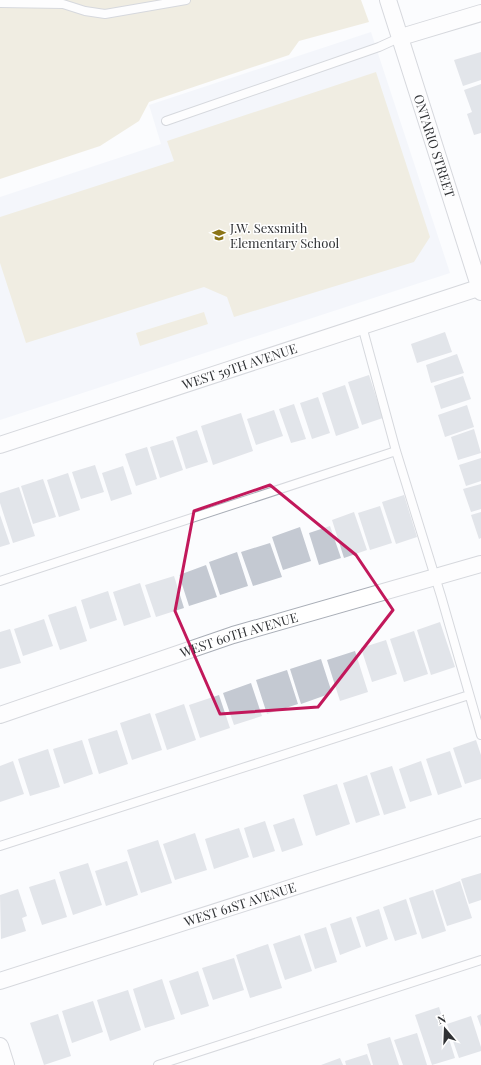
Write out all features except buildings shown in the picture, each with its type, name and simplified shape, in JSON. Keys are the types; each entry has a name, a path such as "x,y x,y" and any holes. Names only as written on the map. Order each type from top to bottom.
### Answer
{"street":[{"name":"ONTARIO STREET","path":"388,0 481,289"},
{"path":"401,37 481,13"},
{"name":"WEST 59TH AVENUE","path":"0,445 362,326 481,289"},
{"name":"WEST 60TH AVENUE","path":"0,715 233,635 481,564"},
{"name":"WEST 61ST AVENUE","path":"0,981 481,827"},
{"path":"0,1046 6,1065"}],"lane":[{"path":"0,3 63,4 85,11 105,14 186,0"},
{"path":"166,121 380,47 401,37"},
{"path":"362,326 396,451 481,735"},
{"path":"0,581 396,451"},
{"path":"0,846 469,695"},
{"path":"158,1065 481,960"}],"highlighted area":[{"path":"270,485 356,555 393,610 318,707 220,714 175,611 194,511"}],"shaded area":[{"path":"0,0 361,0 369,22 299,41 289,55 149,102 139,121 100,146 0,179"},
{"name":"J.W. Sexsmith Elementary School","path":"371,32 450,273 0,420 0,197 161,144 149,105"},
{"name":"J.W. Sexsmith Elementary School","path":"376,72 430,237 414,262 234,317 227,297 204,287 26,343 0,263 0,217 174,161 167,141"},
{"path":"204,312 208,324 140,346 136,333"}],"place":[{"name":"J.W. Sexsmith Elementary School","path":"219,235"}]}
